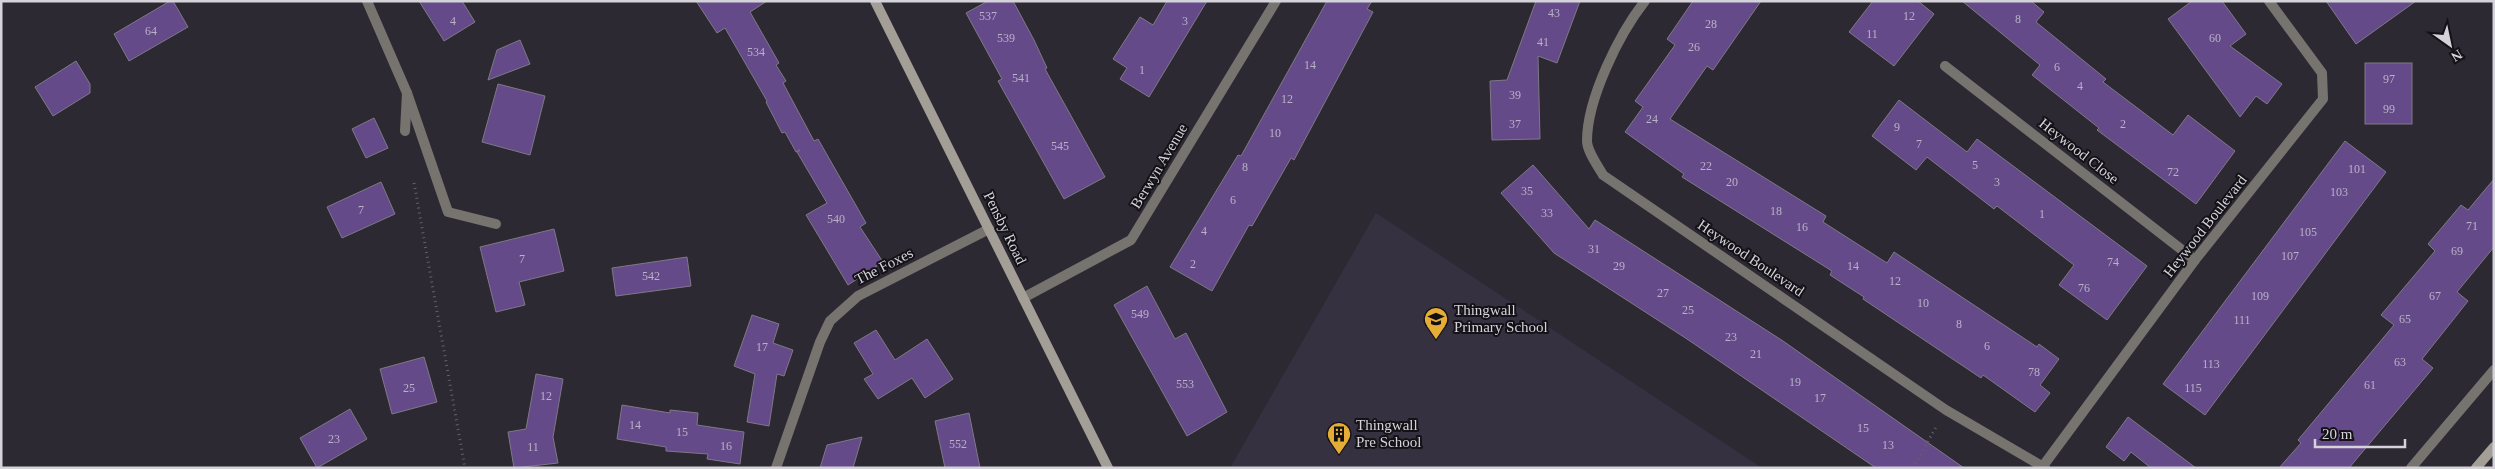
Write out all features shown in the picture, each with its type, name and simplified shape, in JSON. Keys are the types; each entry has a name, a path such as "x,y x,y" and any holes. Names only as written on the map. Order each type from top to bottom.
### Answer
{"main road":[{"name":"Pensby Road","path":"875,1 1108,468"},
{"path":"2476,468 2494,447"}],"street":[{"path":"367,1 407,93 448,212 496,224"},
{"name":"Berwyn Avenue","path":"1022,298 1131,240 1276,1"},
{"name":"Heywood Boulevard","path":"1645,1 1630,20 1593,100 1586,143 1603,175 1946,410 2044,467 2196,260 2324,100 2322,73 2269,1"},
{"name":"Heywood Close","path":"1945,66 2196,260"},
{"path":"404,130 407,93"},
{"name":"The Foxes","path":"776,468 820,342 830,321 858,296 989,230"},
{"path":"2411,468 2494,370"}],"path":[{"path":"413,179 465,468"},
{"path":"1913,468 1946,410"}],"shaded area":[{"name":"Thingwall Primary School","path":"1376,213 1762,468 1230,468"}],"building":[{"path":"173,1 188,27 129,61 114,34"},
{"path":"419,1 462,1 475,22 444,41"},
{"path":"696,1 767,1 750,12 779,63 776,65 786,81 783,83 814,141 818,139 866,223 860,227 883,262 848,285 806,215 827,203 797,152 800,150 796,152 785,132 782,133 767,101 725,28 717,33"},
{"path":"988,1 1013,1 1034,40 1047,68 1045,69 1105,177 1064,199 998,81 1002,79 966,13"},
{"path":"1167,1 1207,1 1149,97 1120,79 1127,68 1113,59 1140,17 1153,25"},
{"path":"1327,1 1372,1 1367,9 1373,12 1294,160 1291,158 1252,226 1249,225 1212,291 1170,267 1238,155 1241,156"},
{"path":"1536,1 1580,1 1557,63 1538,56 1540,139 1492,140 1490,81 1507,80"},
{"path":"1693,1 1761,1 1713,70 1707,66 1670,119 1826,216 1823,222 1887,263 1894,252 2037,347 2039,344 2059,359 2040,385 2050,393 2035,412 1983,375 1981,378 1863,299 1864,297 1830,275 1832,271 1682,177 1684,174 1625,132 1643,107 1635,101 1675,45 1667,39"},
{"path":"1873,1 1918,1 1934,14 1894,66 1849,32"},
{"path":"1962,1 2031,1 2044,12 2036,22 2106,79 2103,82 2173,135 2188,115 2235,151 2196,204 2097,130 2099,128 2032,75 2040,65"},
{"path":"2192,1 2222,1 2246,34 2230,46 2282,84 2267,104 2256,96 2240,117 2168,19"},
{"path":"2326,1 2416,1 2356,44"},
{"path":"520,40 530,64 488,80 497,50"},
{"path":"76,61 90,84 90,93 53,116 35,87"},
{"path":"2365,63 2412,63 2412,124 2365,124"},
{"path":"498,84 545,96 530,155 482,142"},
{"path":"1899,100 1967,152 1977,139 2147,266 2107,320 2059,285 2074,265 1997,206 1994,209 1927,157 1916,170 1872,136"},
{"path":"374,118 388,148 366,158 352,129"},
{"path":"2345,141 2386,172 2205,415 2163,384"},
{"path":"1533,165 1589,229 1595,220 1783,341 1964,468 1876,468 1687,339 1554,253 1501,193"},
{"path":"2494,179 2494,247 2457,292 2468,301 2422,359 2433,368 2349,468 2279,468 2301,443 2298,440 2394,325 2381,315 2435,251 2428,244 2461,205 2468,210"},
{"path":"381,182 395,214 342,238 327,207"},
{"path":"554,229 564,271 519,282 525,305 496,312 480,247"},
{"path":"687,257 691,286 616,296 612,268"},
{"path":"1147,286 1175,339 1186,333 1227,412 1187,436 1114,305"},
{"path":"752,315 779,324 773,343 793,350 784,376 777,374 769,426 747,422 755,374 734,366"},
{"path":"876,330 895,360 927,339 953,379 925,398 912,378 878,399 864,379 873,374 854,343"},
{"path":"424,357 437,402 392,414 380,369"},
{"path":"536,374 563,379 553,437 558,463 514,468 508,432 526,429"},
{"path":"622,405 670,413 670,410 698,413 697,425 744,432 740,464 707,459 708,454 666,451 666,447 617,439"},
{"path":"350,409 367,439 317,468 300,438"},
{"path":"969,413 980,468 945,468 935,421"},
{"path":"2128,417 2196,468 2151,468 2131,452 2124,461 2106,447"},
{"path":"862,437 853,468 820,468 827,445"}],"place":[{"name":"Thingwall Primary School","path":"1436,340"},
{"name":"Thingwall Pre School","path":"1339,455"}]}
